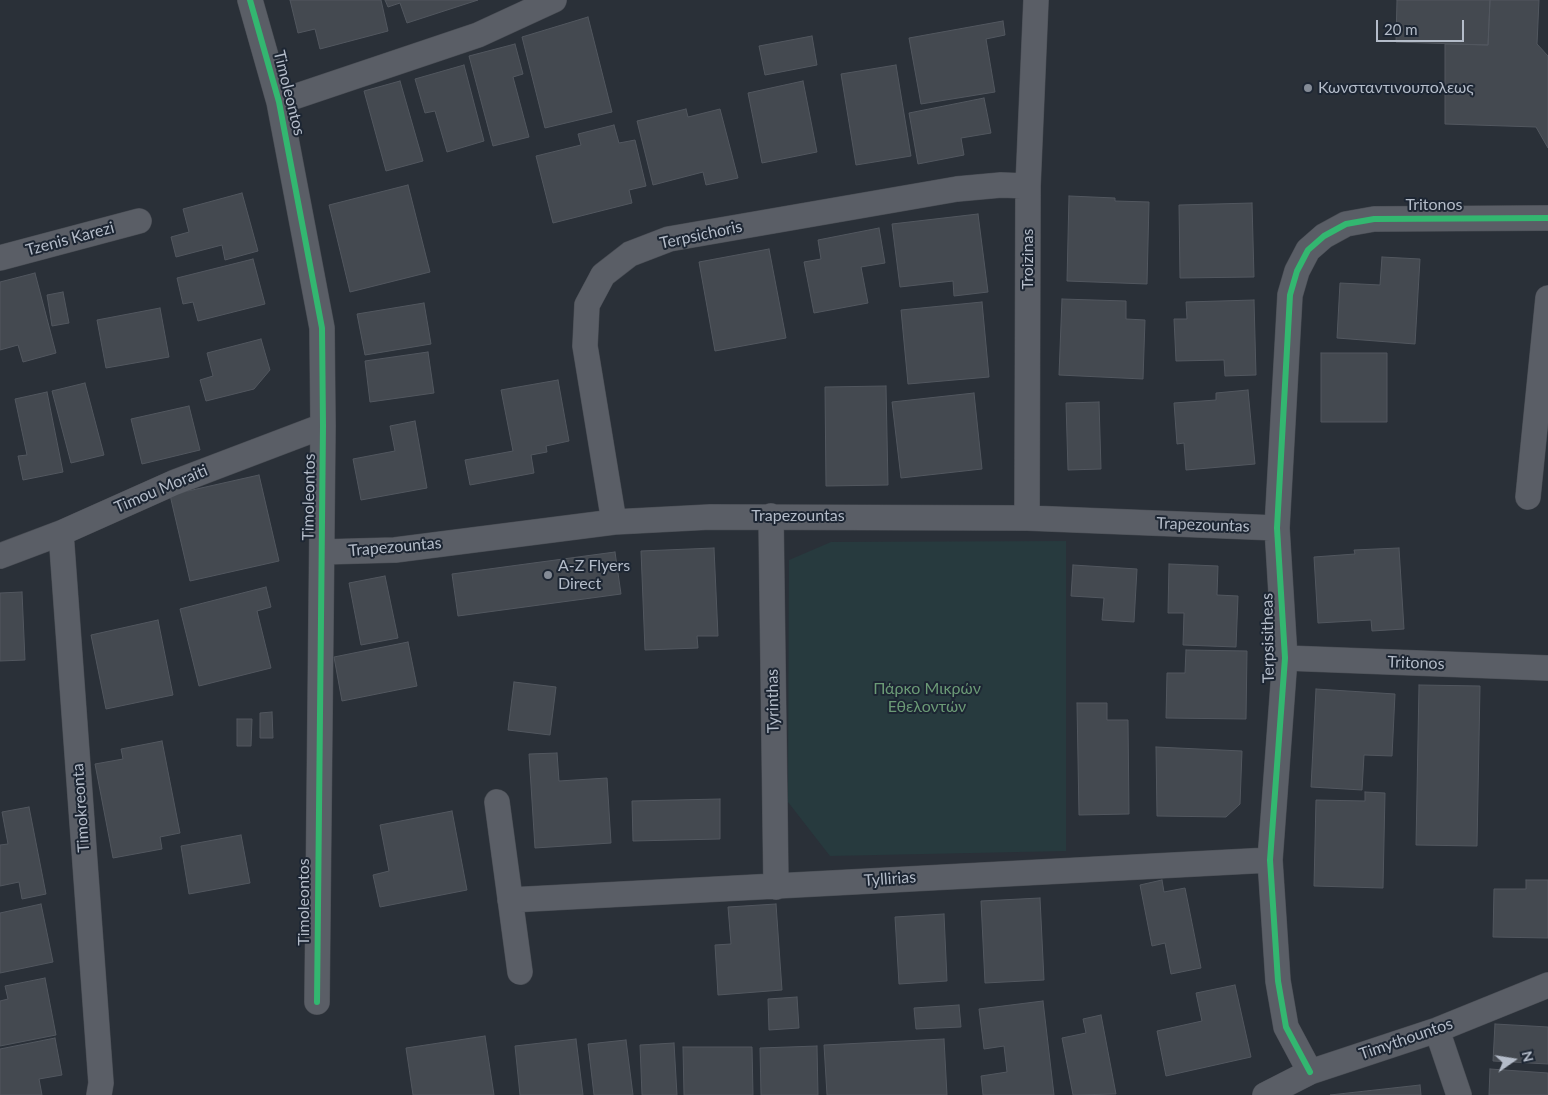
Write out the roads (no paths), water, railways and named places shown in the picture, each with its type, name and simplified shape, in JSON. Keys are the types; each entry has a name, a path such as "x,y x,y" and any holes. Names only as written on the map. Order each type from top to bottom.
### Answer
{"street":[{"name":"Timoleontos","path":"250,0 279,102 322,328 323,426 317,1002"},
{"name":"Timoleontos","path":"279,102 478,35 554,0"},
{"name":"Troizinas","path":"1026,518 1028,186 1036,0"},
{"name":"Terpsichoris","path":"614,522 585,346 587,305 603,275 630,254 669,240 957,189 1001,185 1028,186"},
{"name":"Tritonos","path":"1324,236 1346,224 1374,219 1548,218"},
{"name":"Tzenis Karezi","path":"0,258 139,221"},
{"name":"Terpsisitheas","path":"1310,1072 1286,1027 1278,981 1270,860 1285,658 1277,528 1290,295 1297,271 1308,250 1324,236"},
{"path":"1528,497 1548,298"},
{"name":"Timou Moraiti","path":"0,556 61,533 173,482 323,426"},
{"name":"Trapezountas","path":"322,552 396,550 614,522 771,516 1026,518 1277,528"},
{"name":"Tyrinthas","path":"771,516 776,887"},
{"name":"Timokreonta","path":"61,533 100,1089"},
{"name":"Tritonos","path":"1285,658 1548,668"},
{"path":"497,802 520,972"},
{"name":"Tyllirias","path":"510,900 776,887 963,874 1270,860"},
{"name":"Timythountos","path":"1265,1095 1310,1072 1437,1030 1548,985"},
{"path":"1437,1030 1459,1095"}],"place":[{"name":"Κωνσταντινουπολεως","path":"1308,88"},
{"name":"A-Z Flyers Direct","path":"548,575"}],"park label":[{"name":"Πάρκο Μικρών Εθελοντών","path":"927,698"}]}
